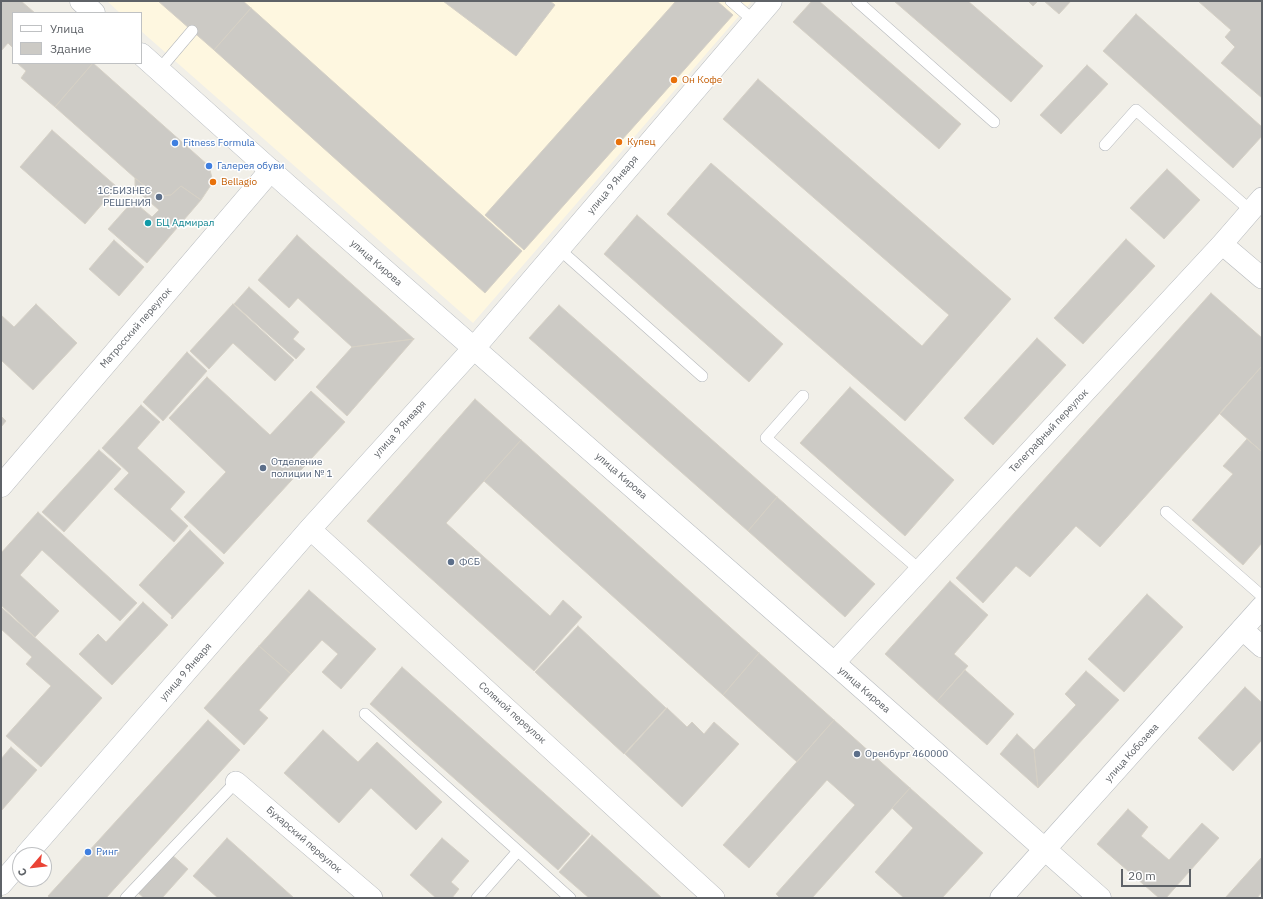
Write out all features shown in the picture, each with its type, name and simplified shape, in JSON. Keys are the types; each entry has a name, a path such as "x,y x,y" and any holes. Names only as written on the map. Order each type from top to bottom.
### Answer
{"main road":[{"path":"81,1 93,12"},
{"name":"улица 9 Января","path":"33,847 310,529 474,348 771,1"},
{"name":"улица Кирова","path":"142,55 1100,898"},
{"name":"Матросский переулок","path":"1,486 271,170"},
{"name":"улица Кобозева","path":"1001,898 1262,607"},
{"path":"1,884 12,871"}],"street":[{"name":"Телеграфный переулок","path":"834,663 1222,244 1257,204"},
{"path":"1222,244 1262,278"},
{"name":"Соляной переулок","path":"310,529 714,898"},
{"path":"1242,629 1262,647"},
{"name":"Бухарский переулок","path":"236,782 372,898"}],"lane":[{"path":"731,1 754,21"},
{"path":"857,1 994,122"},
{"path":"159,70 192,31"},
{"path":"1105,144 1136,110 1257,204"},
{"path":"559,249 702,376"},
{"path":"803,396 766,438 920,570"},
{"path":"1166,512 1262,596"},
{"path":"365,714 570,898"},
{"path":"126,898 236,782"},
{"path":"477,898 518,851"}],"shaded area":[{"path":"107,1 752,1 473,323 142,32 142,12 119,12"}],"building":[{"path":"1,1 21,1 34,12 12,12 12,47 8,43 1,51"},
{"path":"158,1 243,1 251,8 214,50"},
{"path":"443,1 550,1 555,5 516,56"},
{"path":"676,1 717,1 733,15 524,250 485,215"},
{"path":"812,1 819,1 961,124 939,149 793,22"},
{"path":"894,1 968,1 1043,66 1011,102"},
{"path":"1028,1 1038,1 1033,6"},
{"path":"1044,1 1071,1 1059,14"},
{"path":"1198,1 1262,1 1262,98 1221,63 1235,47 1225,37 1231,30"},
{"path":"251,8 522,251 485,293 214,50"},
{"path":"1136,14 1262,127 1262,136 1233,168 1103,51"},
{"path":"18,64 92,64 55,107 21,78 26,71"},
{"path":"92,64 94,64 209,166 213,182 201,200 181,186 171,195 157,196 55,107"},
{"path":"1087,65 1108,84 1061,134 1040,115"},
{"path":"758,79 1011,299 905,421 667,214 711,163 922,346 949,315 723,119"},
{"path":"52,130 117,187 85,224 20,167"},
{"path":"1167,169 1200,200 1164,239 1130,208"},
{"name":"БЦ Адмирал","path":"135,178 157,196 171,195 181,186 201,200 147,263 108,229 133,201 152,217 159,210 135,189"},
{"path":"637,215 783,344 749,382 604,254"},
{"path":"297,235 414,339 352,347 298,298 289,308 258,280"},
{"path":"1126,239 1155,266 1083,344 1054,318"},
{"path":"114,240 144,267 119,296 89,269"},
{"path":"249,287 299,332 293,339 305,349 296,359 234,304"},
{"path":"1211,293 1262,338 1262,366 1100,547 1076,526 1030,577 1016,566 983,603 956,578"},
{"path":"36,304 77,343 33,390 1,360 1,315 14,327"},
{"path":"233,304 294,360 275,381 233,343 209,369 190,351"},
{"path":"559,305 777,497 748,531 529,338"},
{"path":"1037,338 1066,365 993,445 964,418"},
{"path":"414,339 347,416 316,387 352,347"},
{"path":"187,352 207,371 163,421 143,402"},
{"path":"1262,366 1262,452 1220,414"},
{"name":"Отделение полиции № 1","path":"207,377 270,435 311,391 345,422 224,554 184,517 226,472 169,418"},
{"path":"850,387 954,480 905,536 800,443"},
{"name":"ФСБ","path":"475,399 521,440 446,523 550,616 563,600 582,617 534,671 367,521"},
{"path":"141,405 160,422 137,448 185,492 170,509 188,526 174,542 114,489 129,473 102,448"},
{"path":"1,416 6,421 1,427"},
{"path":"1247,439 1262,452 1262,543 1243,565 1192,520 1233,474 1223,466"},
{"path":"521,440 759,653 723,695 484,481"},
{"path":"99,450 121,469 64,532 42,512"},
{"path":"777,497 875,584 845,617 748,531"},
{"path":"38,512 137,603 120,621 42,550 20,575 59,611 35,637 1,605 1,553"},
{"path":"190,530 224,563 172,619 172,616 139,585"},
{"path":"950,581 988,615 954,654 968,666 937,701 885,654"},
{"path":"309,590 376,649 341,689 322,672 338,654 322,640 291,674 259,646"},
{"path":"1147,594 1183,627 1124,692 1088,659"},
{"path":"143,602 168,625 112,685 79,654 98,634 106,642"},
{"path":"1,607 102,698 41,767 6,736 51,686 26,664 32,657 1,629"},
{"path":"578,626 666,708 624,754 535,672"},
{"path":"259,646 291,674 259,710 268,718 244,745 204,708"},
{"path":"759,653 834,720 797,762 723,695"},
{"path":"402,667 590,834 558,870 370,704"},
{"path":"965,670 1014,714 987,745 937,701"},
{"path":"1086,671 1119,700 1038,788 1034,750 1076,705 1065,694"},
{"path":"1245,687 1262,703 1262,740 1233,771 1198,738"},
{"path":"667,708 687,727 692,722 704,734 714,722 739,744 682,807 625,754"},
{"path":"208,720 240,750 106,898 50,898 48,896"},
{"path":"834,720 910,788 812,898 780,898 776,894 855,805 827,780 749,868 723,845"},
{"path":"323,730 358,762 377,742 442,802 416,830 371,788 339,823 284,773"},
{"path":"1017,734 1034,750 1038,788 1000,754"},
{"path":"11,747 37,770 1,811 1,759"},
{"path":"910,788 983,853 942,898 904,898 875,872 913,828 892,808"},
{"path":"1128,809 1148,827 1141,836 1169,860 1202,823 1219,838 1166,898 1159,898 1097,844"},
{"path":"592,835 662,898 589,898 559,872"},
{"path":"227,838 294,898 218,898 193,876"},
{"path":"442,838 469,861 451,882 459,889 452,898 436,898 410,875"},
{"path":"171,854 188,869 162,898 144,898 137,892"},
{"path":"1262,857 1262,892 1257,898 1225,898"}],"place":[{"name":"Он Кофе","path":"674,80"},
{"name":"Купец","path":"619,142"},
{"name":"Fitness Formula","path":"175,143"},
{"name":"Галерея обуви","path":"209,166"},
{"name":"Bellagio","path":"213,182"},
{"name":"1С:БИЗНЕС РЕШЕНИЯ","path":"159,197"},
{"name":"БЦ Адмирал","path":"148,223"},
{"name":"Отделение полиции № 1","path":"263,468"},
{"name":"ФСБ","path":"451,562"},
{"name":"Оренбург 460000","path":"857,754"},
{"name":"Ринг","path":"88,852"}]}
